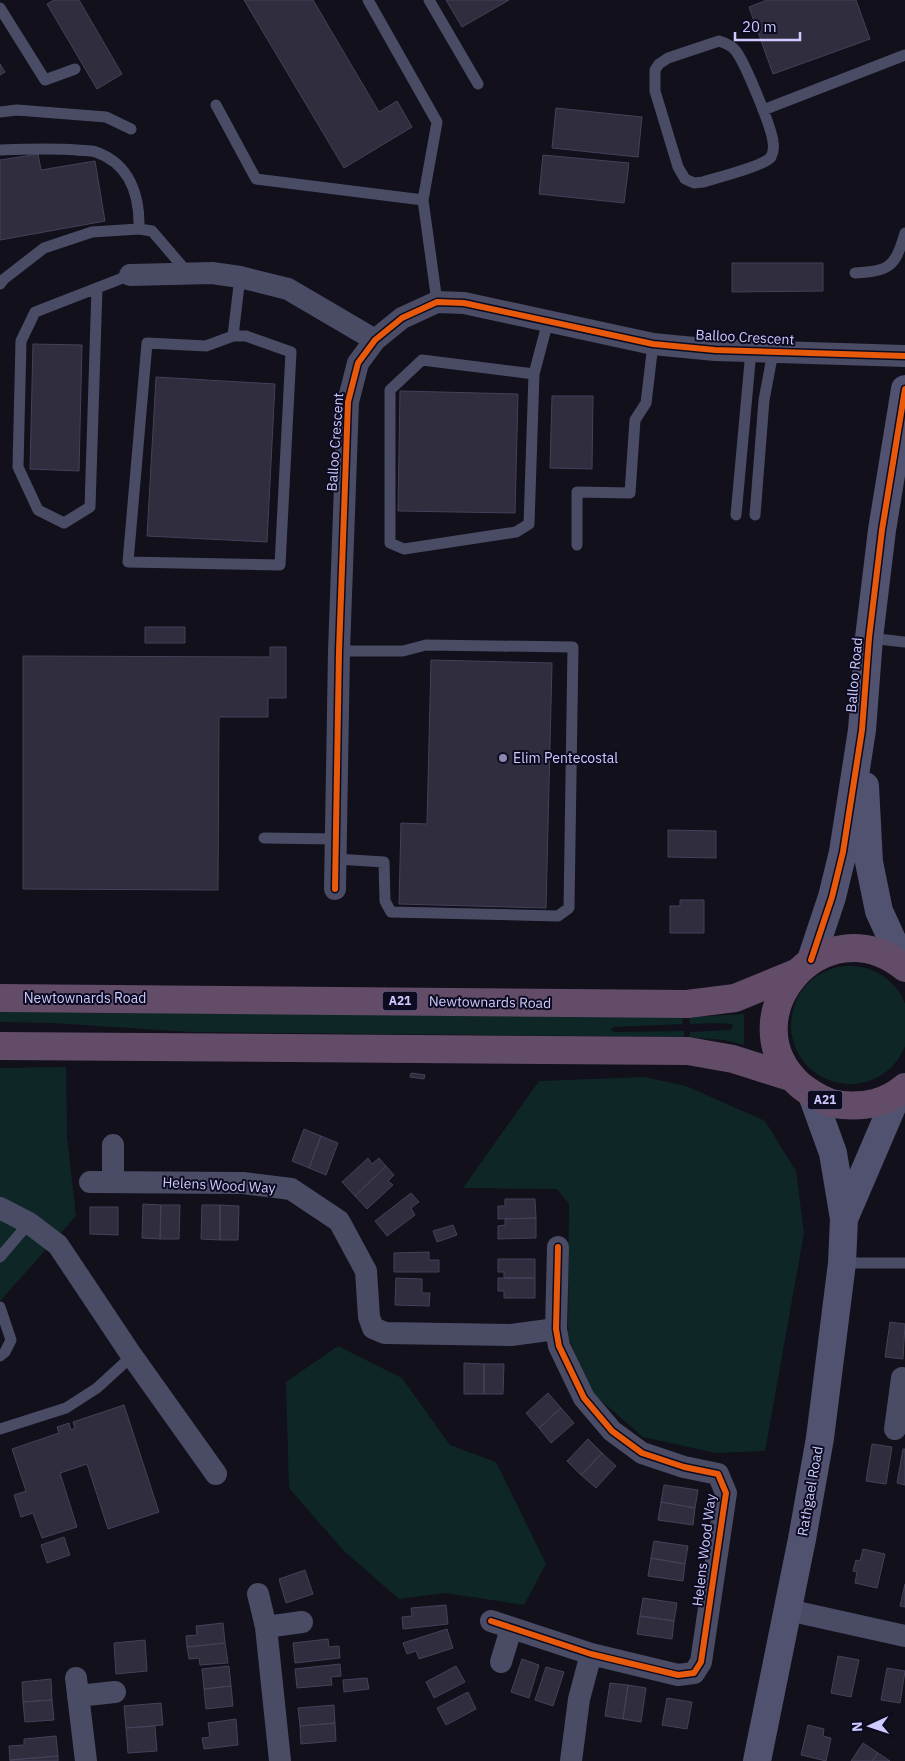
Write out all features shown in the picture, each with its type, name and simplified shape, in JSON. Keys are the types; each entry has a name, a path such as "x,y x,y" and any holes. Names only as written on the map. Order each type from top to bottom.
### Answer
{"highway":[{"name":"A21","path":"802,1086 781,1058 775,1036 775,1014 782,992 803,967 830,952 850,948 870,950 888,956 904,967"},
{"name":"Newtownards Road","path":"0,998 687,1004 734,998 803,967"},
{"path":"0,1028 29,1028 126,1046"},
{"name":"A21","path":"0,1046 688,1051 733,1059 802,1086 835,1104 860,1106 880,1102 902,1090"}],"street":[{"path":"130,275 212,273 240,277 288,289 375,340"},
{"name":"Balloo Crescent","path":"335,889 339,651 348,402 358,363 375,340 402,318 437,302 464,303 653,344 762,351 905,356"},
{"name":"Balloo Road","path":"803,967 832,897 843,852 862,730 869,638 882,530 904,405"},
{"name":"Balloo Road","path":"862,730 869,862 879,911 904,967"},
{"name":"Rathgael Road","path":"757,1761 802,1539 820,1438 842,1263 844,1219 833,1153 802,1086"},
{"name":"Rathgael Road","path":"844,1219 902,1090"},
{"path":"113,1145 113,1182"},
{"name":"Helens Wood Way","path":"90,1182 243,1183 291,1189 340,1221 366,1271 369,1317 373,1328 385,1332 511,1334 556,1329"},
{"path":"0,1208 29,1223 58,1245 132,1356 216,1474"},
{"name":"Helens Wood Way","path":"501,1662 501,1625 591,1654 678,1675 694,1673 701,1662 726,1492 718,1474 684,1467 642,1453 612,1431 584,1398 559,1346 556,1329 558,1248"},
{"path":"895,1429 902,1403 902,1378"},
{"path":"258,1594 266,1628 280,1761"},
{"path":"788,1610 905,1636"},
{"path":"266,1628 302,1622"},
{"path":"571,1761 579,1699 591,1654"},
{"path":"86,1761 77,1687 115,1692"}],"lane":[{"path":"368,0 437,122 423,200 437,302"},
{"path":"429,0 478,84"},
{"path":"0,8 45,80 75,69"},
{"path":"719,41 726,43 736,50 763,110 774,144 770,159 758,165 703,182 685,179 678,167 655,91 655,70 659,64 668,58 719,41"},
{"path":"763,110 905,54"},
{"path":"216,105 256,179 423,200"},
{"path":"0,112 17,110 106,117 131,129"},
{"path":"0,150 53,148 95,152 121,166 134,191 139,212 139,229"},
{"path":"0,284 44,248 92,232 139,229 152,231 188,273"},
{"path":"855,273 874,272 892,264 897,259 905,234"},
{"path":"97,288 90,507 64,523 38,510 18,467 21,340 34,312 130,275"},
{"path":"233,336 240,277"},
{"path":"534,374 422,360 390,390 390,543 404,549 516,532 529,524 534,374 548,321"},
{"path":"233,336 246,336 291,352 280,565 128,562 147,343 206,346 233,336"},
{"path":"577,545 577,492 630,493 635,420 646,403 653,344"},
{"path":"736,515 762,351"},
{"path":"755,515 764,400 762,351"},
{"path":"869,638 905,642"},
{"path":"264,838 336,849 384,862 385,901 391,912 558,916 569,908 573,647 426,645 403,651 339,651"},
{"path":"0,1257 29,1223"},
{"path":"842,1263 905,1263"},
{"path":"0,1307 11,1340 5,1352 0,1356"},
{"path":"0,1429 66,1408 97,1388 132,1356"}],"green space":[{"path":"850,966 872,971 883,976 899,992 904,1003 909,1025 904,1047 899,1058 883,1074 872,1079 850,1084 828,1079 817,1074 801,1058 796,1047 791,1025 796,1003 801,992 817,976 828,971"},
{"path":"0,1012 683,1016 682,1024 614,1027 610,1030 616,1032 684,1031 684,1037 191,1032 53,1023 0,1022"},
{"path":"744,1014 744,1045 724,1040 689,1037 690,1032 731,1030 733,1025 719,1023 690,1024 689,1017"},
{"path":"66,1067 67,1136 76,1216 0,1301 0,1068"},
{"path":"645,1077 686,1086 765,1121 796,1171 804,1233 765,1451 716,1453 643,1437 591,1392 568,1336 569,1204 557,1189 463,1188 539,1081"},
{"path":"338,1346 402,1378 450,1445 496,1462 546,1564 524,1605 445,1593 399,1599 343,1550 289,1488 286,1382"}],"building":[{"path":"54,0 79,0 122,74 97,89 47,4"},
{"path":"244,0 313,0 379,112 397,101 412,127 344,168"},
{"path":"446,0 509,0 462,27"},
{"path":"767,0 856,0 870,39 773,74 749,7"},
{"path":"0,64 5,72 0,75"},
{"path":"556,108 642,117 638,157 552,148"},
{"path":"38,154 41,170 95,161 105,221 0,240 0,160"},
{"path":"543,155 629,163 624,203 539,194"},
{"path":"732,263 823,263 823,291 732,292"},
{"path":"33,344 82,345 79,471 30,469"},
{"path":"156,377 275,384 267,542 147,536"},
{"path":"400,391 518,394 515,513 398,511"},
{"path":"552,396 593,396 592,469 550,468"},
{"path":"145,627 185,627 185,643 145,643"},
{"path":"270,647 286,647 286,698 268,698 268,717 219,717 218,890 23,889 23,656 270,657"},
{"path":"431,660 552,663 546,908 399,904 401,823 427,824"},
{"path":"668,830 716,831 716,858 668,857"},
{"path":"680,900 704,900 704,933 670,933 670,906 680,906"},
{"path":"411,1073 425,1075 424,1079 410,1077"},
{"path":"304,1129 321,1136 309,1168 292,1161"},
{"path":"321,1136 338,1143 326,1175 309,1168"},
{"path":"368,1158 372,1164 379,1158 386,1166 355,1196 342,1182"},
{"path":"386,1166 394,1175 388,1181 393,1185 367,1209 355,1196"},
{"path":"411,1193 419,1202 411,1208 415,1215 387,1236 375,1221"},
{"path":"505,1199 535,1199 536,1218 498,1219 498,1206 505,1206"},
{"path":"143,1204 161,1205 160,1239 142,1238"},
{"path":"161,1205 180,1205 179,1239 160,1239"},
{"path":"202,1205 220,1205 220,1240 201,1239"},
{"path":"220,1205 239,1206 238,1240 220,1240"},
{"path":"90,1207 118,1207 118,1235 90,1234"},
{"path":"536,1218 536,1238 498,1239 498,1226 505,1225 505,1219"},
{"path":"453,1225 457,1235 437,1242 433,1231"},
{"path":"429,1252 429,1260 439,1260 439,1272 394,1272 394,1253"},
{"path":"498,1259 535,1259 535,1278 504,1278 504,1272 498,1272"},
{"path":"396,1278 422,1279 422,1293 430,1293 429,1306 395,1305"},
{"path":"498,1278 535,1278 535,1298 504,1298 504,1291 498,1291"},
{"path":"890,1322 905,1324 903,1359 885,1357"},
{"path":"464,1363 484,1364 484,1394 464,1394"},
{"path":"484,1364 504,1364 503,1394 484,1394"},
{"path":"548,1393 561,1408 539,1428 526,1413"},
{"path":"124,1405 159,1512 108,1529 87,1464 60,1473 77,1527 42,1538 33,1513 21,1517 14,1495 26,1491 12,1449 59,1433 57,1427 69,1423 71,1430 75,1428 73,1422"},
{"path":"561,1408 574,1423 551,1443 539,1428"},
{"path":"588,1439 602,1453 581,1475 567,1461"},
{"path":"872,1444 892,1447 886,1484 866,1481"},
{"path":"903,1449 905,1449 905,1485 897,1483"},
{"path":"602,1453 616,1466 596,1488 581,1475"},
{"path":"664,1485 698,1490 695,1508 661,1502"},
{"path":"661,1502 695,1508 693,1525 658,1520"},
{"path":"64,1537 70,1555 47,1563 41,1545"},
{"path":"654,1541 688,1546 685,1564 651,1558"},
{"path":"863,1549 885,1554 877,1588 855,1583 857,1572 853,1571 856,1560 860,1561"},
{"path":"651,1558 685,1564 683,1581 648,1576"},
{"path":"305,1570 313,1594 286,1603 279,1579"},
{"path":"905,1584 905,1607 900,1606"},
{"path":"643,1598 677,1603 674,1621 640,1616"},
{"path":"446,1605 448,1624 403,1629 402,1617 412,1616 411,1608"},
{"path":"640,1616 674,1621 672,1639 637,1634"},
{"path":"223,1623 225,1643 187,1647 186,1636 197,1635 196,1626"},
{"path":"447,1629 453,1648 419,1659 416,1651 407,1654 403,1643"},
{"path":"328,1639 329,1647 339,1646 340,1658 295,1663 293,1643"},
{"path":"145,1640 147,1671 116,1674 114,1643"},
{"path":"225,1643 228,1663 200,1665 199,1658 189,1659 187,1647"},
{"path":"838,1656 859,1660 851,1697 831,1693"},
{"path":"522,1659 539,1665 529,1698 511,1692"},
{"path":"340,1664 341,1676 331,1677 332,1685 297,1688 295,1669"},
{"path":"229,1666 231,1686 204,1689 202,1669"},
{"path":"456,1666 465,1682 434,1698 426,1682"},
{"path":"546,1667 564,1672 553,1706 535,1700"},
{"path":"887,1668 905,1671 900,1703 881,1700"},
{"path":"367,1678 369,1689 344,1692 343,1680"},
{"path":"51,1679 52,1700 23,1702 22,1682"},
{"path":"610,1683 628,1685 623,1719 605,1716"},
{"path":"628,1685 646,1688 641,1722 623,1719"},
{"path":"231,1686 233,1706 206,1709 204,1689"},
{"path":"468,1692 476,1709 446,1725 437,1708"},
{"path":"667,1698 692,1702 687,1729 662,1725"},
{"path":"52,1700 54,1720 25,1722 23,1702"},
{"path":"161,1703 163,1725 126,1728 124,1706"},
{"path":"334,1705 335,1723 300,1726 298,1708"},
{"path":"236,1719 238,1745 204,1749 202,1738 210,1737 208,1723"},
{"path":"335,1723 336,1741 301,1744 300,1726"},
{"path":"808,1725 824,1729 823,1736 831,1738 826,1761 801,1755"},
{"path":"155,1726 157,1751 128,1753 126,1728"},
{"path":"56,1736 58,1756 10,1760 9,1746 24,1745 24,1739"},
{"path":"863,1743 878,1753 872,1761 851,1761"},
{"path":"878,1753 890,1761 872,1761"},
{"path":"58,1756 58,1761 10,1761 10,1760"}],"cycle path":[{"path":"335,889 339,651 348,402 358,363 375,340 402,318 437,302 464,303 653,344 715,350 905,356"},
{"path":"811,960 832,897 843,852 862,730 869,638 882,530 905,389"},
{"path":"491,1621 591,1654 678,1675 694,1673 701,1662 726,1493 718,1474 684,1467 642,1453 612,1431 584,1398 559,1346 556,1329 558,1247"}],"place":[{"name":"Elim Pentecostal","path":"503,758"}]}
